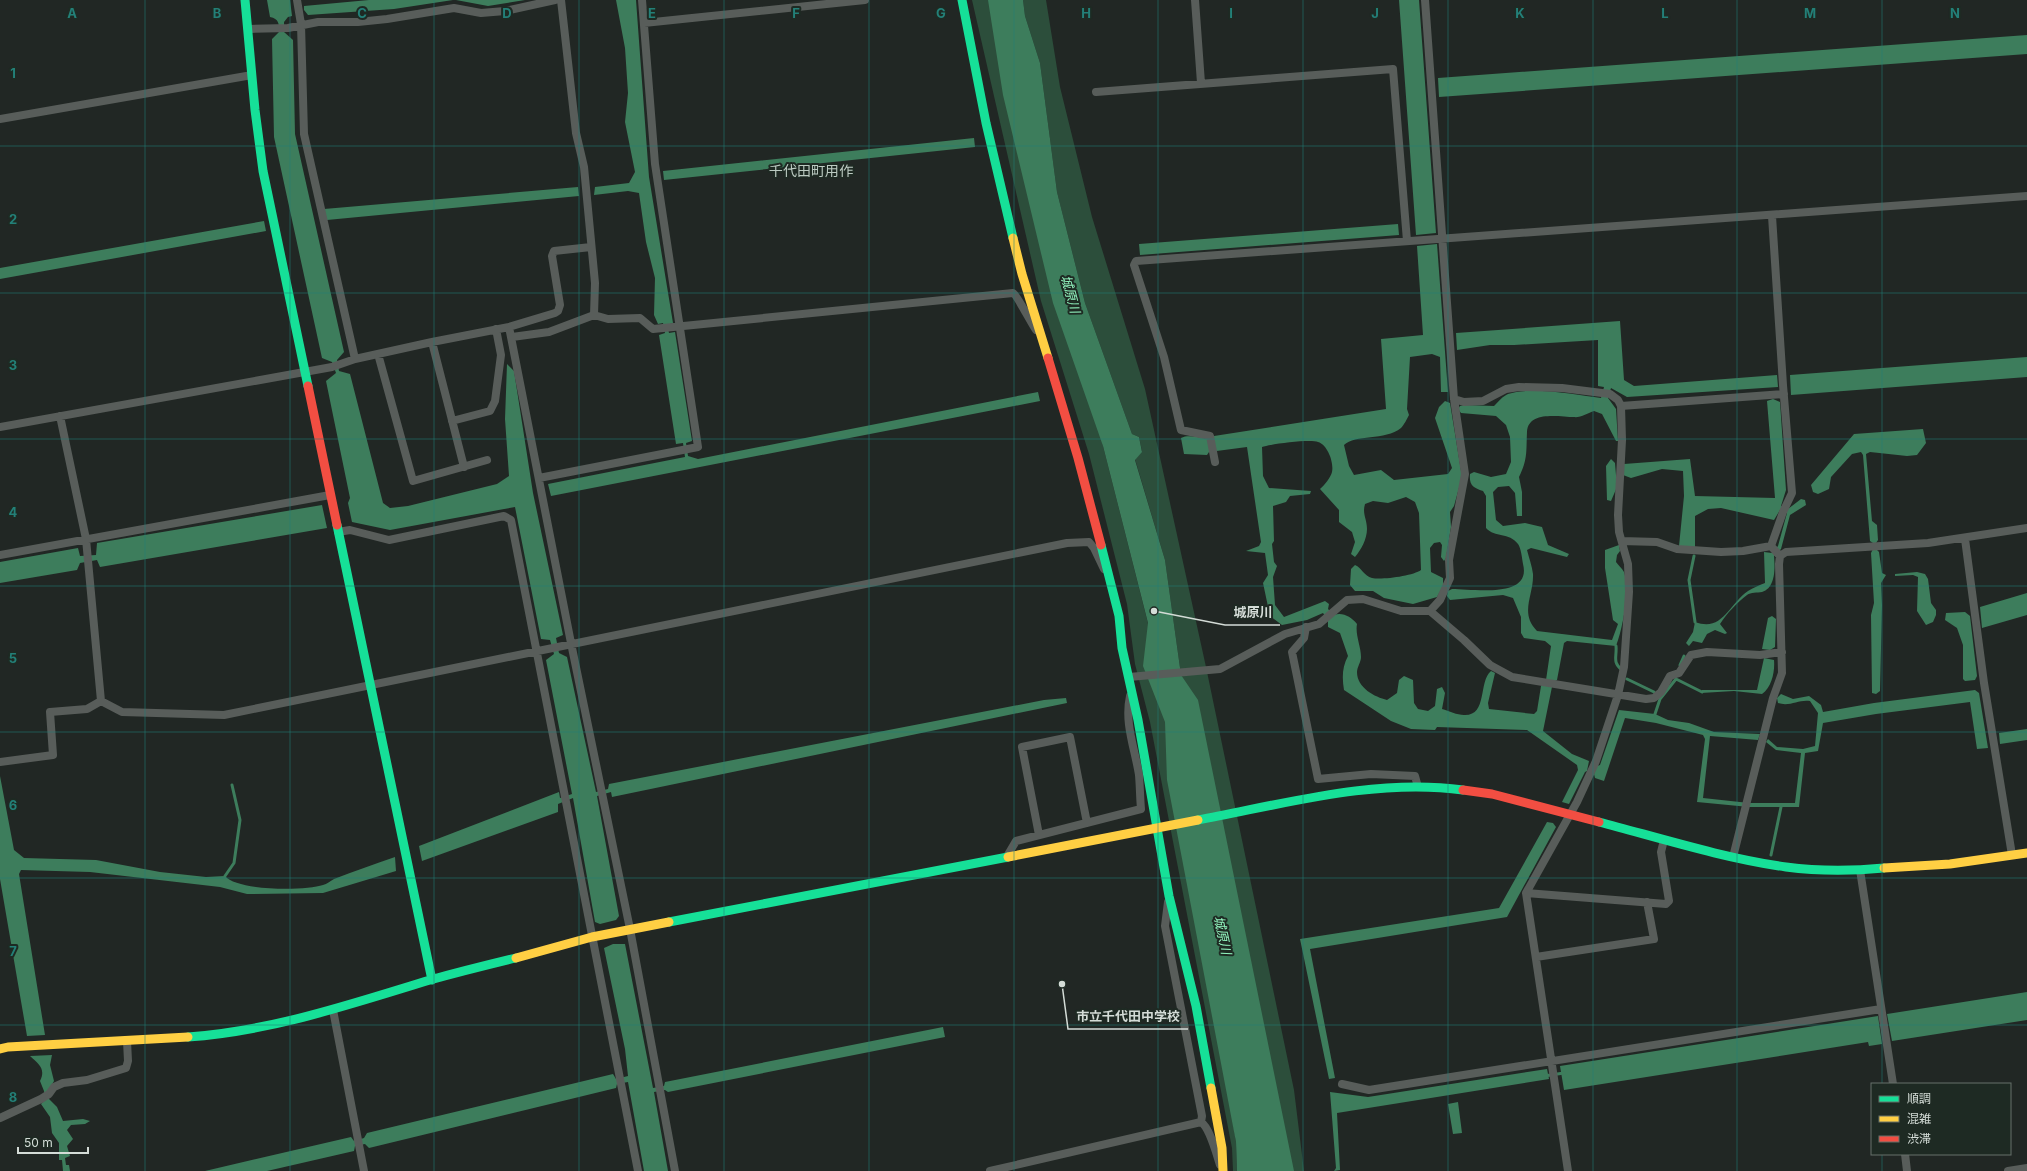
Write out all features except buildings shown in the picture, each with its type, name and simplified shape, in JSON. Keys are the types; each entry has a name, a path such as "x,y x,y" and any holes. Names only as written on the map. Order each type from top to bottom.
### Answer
{"street":[{"path":"245,0 263,171 369,685 432,980"},
{"path":"297,0 301,24 304,134 354,359"},
{"path":"248,28 288,28 301,24 318,22 358,22 387,19 454,8 481,13 555,0"},
{"path":"561,0 576,133 584,167 595,283 594,315"},
{"path":"538,478 698,447 655,164 642,0"},
{"path":"644,23 865,0"},
{"path":"962,0 986,123 1022,274 1078,458 1119,616 1124,663 1129,678 1131,694 1138,720 1169,896 1196,1006 1222,1148 1223,1171"},
{"path":"1195,0 1201,83"},
{"path":"1425,0 1454,399 1464,481 1456,513 1449,560 1450,578 1440,600 1430,611"},
{"path":"1096,92 1393,69 1407,241"},
{"path":"0,119 252,75"},
{"path":"1215,462 1210,436 1181,430 1164,357 1134,265 1136,261 1443,238 1772,216 2027,196"},
{"path":"1733,857 1773,698 1782,673 1778,564 1776,551 1784,510 1792,493 1772,216"},
{"path":"0,427 336,366 354,359 509,326 558,311 560,305 552,256 554,251 591,247"},
{"path":"512,337 549,332 594,315 608,319 640,318 653,329 1013,293 1017,295 1024,311 1040,335"},
{"path":"509,326 571,644 630,929 675,1171"},
{"path":"452,421 490,412 495,400 501,355 496,329"},
{"path":"432,342 464,466"},
{"path":"378,354 413,481 487,460"},
{"path":"1454,399 1464,402 1483,401 1506,389 1518,387 1562,388 1610,394 1618,400 1621,406 1622,440 1618,515 1619,532 1628,564 1629,592 1624,667 1618,695 1596,761 1570,814 1526,894 1568,1171"},
{"path":"1621,406 1784,394"},
{"path":"60,416 86,539 101,701"},
{"path":"0,555 330,495"},
{"path":"338,532 350,530 389,540 504,516 511,520 535,651 638,1171"},
{"path":"1622,541 1657,542 1677,548 1721,552 1786,552 1965,539 2027,528"},
{"path":"1965,539 1984,683 2012,855"},
{"path":"101,701 122,712 224,714 1067,543 1089,542 1094,548 1100,563 1110,577"},
{"path":"1129,678 1220,669 1285,634 1319,624 1347,600 1363,599 1401,611 1430,611 1490,665 1512,677 1646,699 1654,698 1661,692 1670,676 1679,673 1691,655 1708,652 1760,655 1782,652"},
{"path":"1306,627 1304,638 1292,652 1318,779 1371,774 1415,776 1418,787"},
{"path":"1006,858 1016,841 1141,809 1139,775 1130,733 1129,704 1131,694"},
{"path":"0,762 53,755 50,712 87,709 101,701"},
{"path":"1039,835 1022,747 1070,737 1087,823"},
{"path":"0,1049 8,1047 210,1035 254,1029 333,1010 432,980 592,937 1345,792 1441,787 1492,794 1664,840 1733,857 1787,867 1860,870 1950,864 2027,853"},
{"path":"1526,894 1666,904 1669,901 1661,852 1664,840"},
{"path":"1860,870 1894,1083"},
{"path":"1169,896 1165,926 1202,1116 1201,1122"},
{"path":"1536,957 1654,939 1647,902"},
{"path":"1342,1084 1369,1090 1881,1009"},
{"path":"333,1010 364,1171"},
{"path":"0,1118 46,1096 54,1087 63,1083 88,1080 126,1068 128,1061 127,1041"},
{"path":"990,1171 1201,1122"},
{"path":"1201,1122 1209,1131 1212,1145 1223,1171"},
{"path":"1905,1155 1908,1171"},
{"path":"2008,1171 2027,1168"}],"shaded area":[{"path":"972,0 996,0 1098,409 1103,446 1175,730 1236,1142 1237,1171 1233,1171 1232,1148 1150,722 1135,664 1127,604 1089,454 1041,301"},
{"path":"1023,0 1046,0 1060,87 1092,217 1145,389 1206,667 1294,1090 1304,1171 1292,1171 1181,675 1165,560 1135,459 1142,451 1139,437 1132,434 1085,303 1057,192 1040,63 1025,16"}],"water":[{"path":"267,0 290,0 292,16 288,17 284,22 284,32 293,40 295,134 344,352 337,360 339,371 350,374 383,503 390,508 408,506 497,484 509,476 505,419 507,364 514,371 533,493 563,635 556,638 559,653 567,657 596,792 608,789 609,784 1044,700 1066,698 1067,703 612,797 611,792 597,796 619,916 616,920 600,924 595,922 573,798 558,804 558,812 422,861 419,846 559,792 560,798 572,794 546,660 554,654 550,640 541,639 515,507 390,530 352,522 348,503 350,498 326,381 336,373 332,362 322,358 274,137 272,39 279,32 279,26 277,20 270,17"},
{"path":"369,0 453,0 394,9 308,15 304,10 304,6"},
{"path":"456,0 525,0 488,6"},
{"path":"616,0 636,0 649,177 673,323 667,325 669,333 675,332 692,441 686,443 688,456 698,459 1038,392 1040,401 551,496 548,484 685,457 683,443 676,444 659,335 665,333 663,323 658,324 654,315 655,278 646,242 639,193 628,191 594,195 595,187 629,183 635,172 625,122 628,93 625,48"},
{"path":"988,0 1023,0 1025,16 1040,63 1057,192 1085,303 1132,434 1139,437 1142,452 1135,460 1165,560 1181,675 1198,700 1294,1171 1237,1171 1236,1142 1167,780 1165,722 1143,666 1148,623 1103,446 1053,303 1003,95"},
{"path":"1399,0 1419,0 1436,233 1416,235"},
{"path":"2027,35 2027,54 1439,97 1438,78"},
{"path":"974,138 975,147 664,180 663,171"},
{"path":"578,187 579,196 327,220 324,209"},
{"path":"264,221 266,231 0,279 0,268"},
{"path":"1398,224 1399,235 1140,255 1139,244"},
{"path":"1437,244 1448,392 1441,392 1440,357 1432,354 1410,357 1407,409 1409,415 1401,428 1387,435 1355,440 1344,445 1349,466 1354,475 1381,470 1394,480 1448,474 1452,468 1435,418 1439,407 1445,401 1450,403 1462,477 1454,506 1450,512 1451,527 1446,558 1444,561 1441,557 1442,545 1440,542 1434,543 1430,548 1431,572 1443,578 1443,586 1437,597 1413,604 1384,598 1373,591 1355,591 1350,585 1351,569 1355,565 1372,578 1405,576 1421,570 1419,513 1415,502 1406,497 1388,503 1373,501 1365,504 1364,511 1367,533 1363,544 1355,557 1351,554 1355,542 1352,532 1339,522 1339,510 1320,489 1332,472 1330,455 1325,447 1314,441 1299,441 1262,447 1263,476 1269,488 1311,491 1310,494 1290,496 1286,502 1273,506 1274,541 1272,544 1274,562 1277,566 1273,577 1275,605 1284,617 1325,601 1329,604 1328,609 1334,615 1341,614 1352,619 1357,624 1361,653 1361,659 1357,670 1358,678 1363,687 1382,699 1387,700 1397,693 1399,680 1404,676 1413,680 1414,703 1418,709 1428,711 1435,706 1437,689 1442,687 1445,693 1442,709 1461,715 1472,714 1477,710 1480,704 1487,676 1491,671 1495,673 1488,703 1489,709 1534,714 1537,711 1541,686 1546,680 1551,646 1545,641 1524,638 1521,633 1521,617 1513,598 1503,595 1450,600 1447,596 1448,591 1452,589 1499,590 1510,587 1519,583 1523,575 1523,564 1518,544 1506,536 1494,533 1486,528 1486,496 1483,491 1472,486 1470,481 1470,474 1474,472 1491,477 1506,474 1511,462 1510,437 1506,425 1496,416 1461,413 1458,409 1460,406 1464,405 1494,406 1508,394 1529,391 1554,392 1601,398 1604,387 1598,386 1598,340 1490,345 1457,350 1456,333 1620,321 1624,380 1634,386 1777,375 1778,387 1627,397 1611,388 1608,398 1616,409 1618,441 1616,441 1602,414 1594,411 1576,417 1546,416 1533,420 1529,425 1527,432 1525,460 1519,477 1522,492 1522,516 1517,516 1515,493 1509,486 1498,487 1493,492 1496,520 1503,526 1525,523 1542,527 1548,545 1569,554 1567,557 1531,548 1527,550 1533,574 1528,611 1532,624 1537,631 1612,640 1618,624 1613,620 1605,568 1605,550 1619,545 1620,551 1617,555 1616,562 1624,572 1626,580 1626,599 1621,629 1616,646 1567,641 1564,643 1557,680 1553,682 1543,731 1572,754 1589,761 1587,771 1585,772 1569,804 1562,802 1578,770 1577,765 1527,730 1437,727 1435,730 1411,729 1391,721 1344,690 1343,673 1348,656 1340,633 1328,627 1328,620 1323,613 1307,620 1282,625 1270,616 1263,583 1268,575 1265,553 1246,551 1259,546 1261,542 1247,447 1209,452 1207,455 1184,454 1181,438 1189,436 1206,438 1386,409 1381,339 1423,335 1417,246"},
{"path":"2027,357 2027,377 1791,395 1790,375"},
{"path":"1773,399 1780,402 1786,490 1781,506 1788,509 1801,499 1805,500 1806,505 1790,515 1781,549 1774,556 1774,577 1767,590 1749,594 1732,608 1720,624 1727,633 1725,634 1715,630 1707,634 1702,643 1693,641 1689,646 1686,643 1693,632 1695,622 1704,624 1719,620 1748,591 1765,583 1764,552 1772,553 1778,546 1787,513 1780,510 1774,520 1721,508 1708,509 1695,516 1695,547 1679,546 1684,496 1683,471 1662,469 1631,478 1623,475 1624,464 1690,459 1695,496 1775,498 1767,401"},
{"path":"1923,429 1926,443 1917,455 1907,456 1870,452 1866,454 1872,521 1877,525 1877,550 1879,552 1882,573 1886,575 1881,583 1882,605 1880,691 1876,694 1872,693 1871,615 1874,603 1871,553 1873,543 1870,541 1863,455 1861,452 1852,454 1831,477 1829,489 1818,494 1813,492 1811,485 1854,434"},
{"path":"1611,459 1615,463 1617,487 1611,501 1607,500 1606,466"},
{"path":"322,505 327,528 100,567 97,560 80,563 77,570 0,583 0,562 78,548 80,556 96,555 97,543"},
{"path":"1917,572 1925,574 1928,579 1931,603 1936,610 1936,615 1933,622 1926,625 1917,611 1918,577 1913,575 1895,576 1895,574"},
{"path":"2027,593 2027,615 1982,628 1980,607"},
{"path":"1965,612 1970,616 1977,676 1975,680 1965,681 1963,679 1963,645 1957,628 1945,620 1946,613"},
{"path":"1772,616 1776,619 1775,647 1770,650 1762,649 1768,618"},
{"path":"1764,658 1774,660 1774,669 1770,683 1762,694 1734,691 1701,693 1702,690 1757,690"},
{"path":"1975,690 1979,693 1988,748 1977,749 1970,702 1876,714 1823,723 1818,751 1805,753 1799,807 1749,807 1697,802 1705,739 1703,735 1656,723 1625,718 1604,781 1595,778 1594,774 1597,766 1600,765 1619,710 1655,714 1668,720 1689,723 1714,732 1760,734 1758,740 1710,736 1703,798 1749,803 1795,803 1801,753 1776,750 1766,742 1768,739 1777,747 1803,749 1815,746 1818,713 1810,701 1787,704 1778,703 1777,698 1781,694 1793,699 1809,696 1821,705 1823,712 1874,703"},
{"path":"2027,729 2027,740 2000,744 1999,733"},
{"path":"0,776 14,850 24,858 96,860 160,872 206,877 225,876 232,881 243,885 287,889 323,885 334,879 395,857 396,871 323,893 247,894 220,887 90,872 21,870 19,874 45,1035 27,1036 0,879"},
{"path":"1547,822 1553,823 1556,827 1507,917 1310,949 1335,1078 1329,1079 1300,939 1499,908"},
{"path":"613,944 625,944 653,1088 664,1086 665,1082 943,1027 945,1037 668,1092 665,1090 654,1092 668,1171 644,1171 628,1082 617,1084 616,1088 369,1148 365,1144 355,1146 354,1151 267,1171 205,1171 351,1137 354,1141 364,1138 367,1133 613,1074 616,1079 628,1076 625,1049 604,948"},
{"path":"2027,992 2027,1020 1892,1041 1887,1014"},
{"path":"1878,1016 1882,1044 1869,1046 1868,1042 1564,1090 1560,1066"},
{"path":"52,1055 50,1065 54,1081 48,1091 49,1099 57,1107 63,1121 83,1119 90,1121 85,1124 71,1125 67,1130 73,1139 67,1146 70,1156 65,1158 66,1165 69,1165 70,1171 63,1171 62,1160 59,1160 59,1143 52,1133 50,1117 41,1104 45,1100 44,1091 40,1081 42,1077 41,1067 30,1056"},
{"path":"1547,1069 1549,1079 1337,1113 1340,1170 1334,1171 1336,1168 1330,1092 1368,1097"},
{"path":"1458,1102 1462,1133 1453,1134 1448,1104"}],"waterway":[{"path":"1694,556 1689,580 1695,622"},
{"path":"1616,646 1616,662 1622,670"},
{"path":"1680,665 1684,656"},
{"path":"1627,679 1654,692"},
{"path":"1655,714 1660,699 1676,679 1702,692"},
{"path":"225,876 234,863 240,820 232,785"},
{"path":"1771,855 1781,807"},
{"path":"1544,1076 1564,1073"}],"traffic: fast":[{"path":"245,0 255,110 263,171 308,386"},
{"path":"962,0 986,123 1013,238"},
{"path":"337,525 432,980"},
{"path":"1101,545 1119,616 1122,648 1138,720 1169,896 1196,1006 1211,1088"},
{"path":"1198,820 1296,800 1363,790 1397,787 1430,787 1463,790"},
{"path":"1599,822 1715,853 1786,867 1835,870 1884,868"},
{"path":"669,922 1008,857"},
{"path":"188,1037 219,1034 281,1023 341,1007 430,980 516,958"}],"traffic: slow":[{"path":"1013,238 1022,274 1048,358"},
{"path":"1008,857 1198,820"},
{"path":"1884,868 1950,864 2027,853"},
{"path":"516,958 592,937 669,922"},
{"path":"0,1049 8,1047 188,1037"},
{"path":"1211,1088 1222,1148 1223,1171"}],"traffic: jam":[{"path":"1048,358 1078,458 1101,545"},
{"path":"308,386 337,525"},
{"path":"1463,790 1492,794 1599,822"}],"place":[{"name":"城原川","path":"1154,611"},
{"name":"市立千代田中学校","path":"1062,984"}],"district":[{"name":"千代田町用作","path":"811,170"}]}
